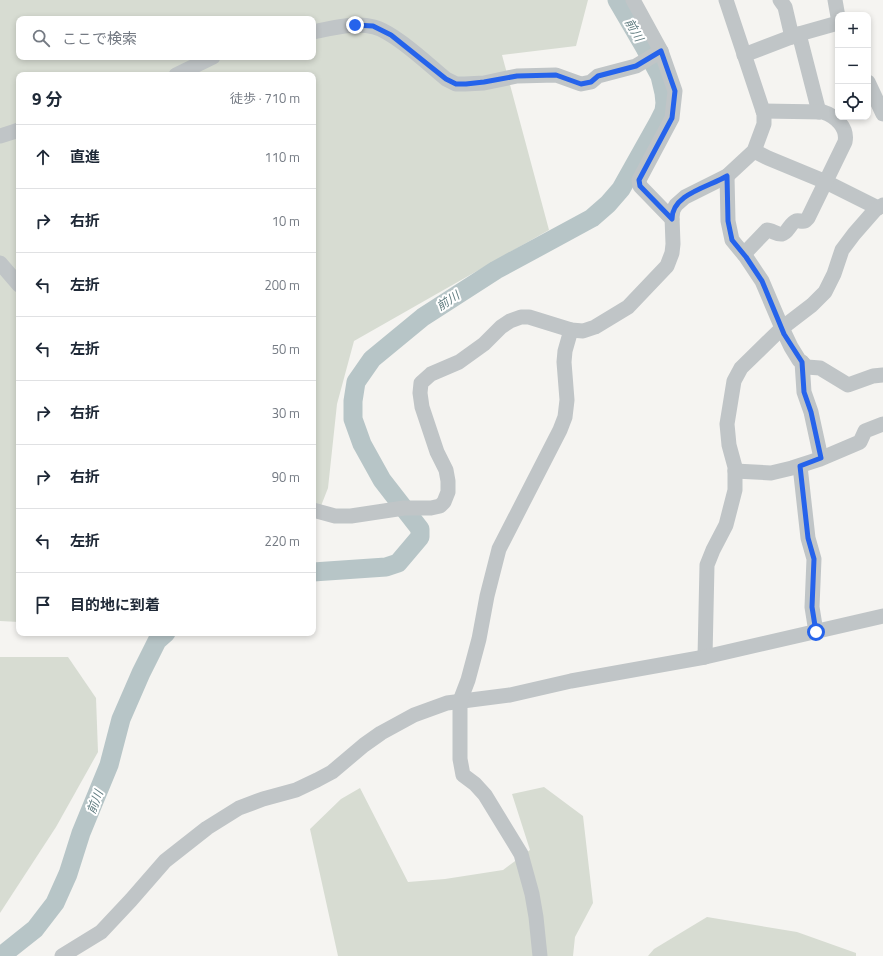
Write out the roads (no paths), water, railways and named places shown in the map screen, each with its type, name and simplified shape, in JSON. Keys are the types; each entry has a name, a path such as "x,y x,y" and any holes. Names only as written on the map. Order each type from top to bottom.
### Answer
{"street":[{"path":"633,0 661,51 675,91 672,118 639,180 640,186 672,219"},
{"path":"316,511 335,516 351,516 404,508 431,508 440,506 444,502 448,492 448,480 446,470 437,452 422,407 420,393 422,383 431,374 459,362 484,344 501,327 510,321 521,317 529,317 571,330 583,331 594,327 628,307 666,266 674,244 672,219 673,210 676,205 685,197 727,176 754,151 764,124 763,111 726,0"},
{"path":"780,0 785,7 796,36 819,112"},
{"path":"835,0 837,12"},
{"path":"744,54 835,24"},
{"path":"316,31 355,25 366,25 380,28 446,79 456,84 484,82 517,76 543,74 556,75 581,84 591,82 598,76 636,66 661,51"},
{"path":"182,72 207,60"},
{"path":"869,84 876,107"},
{"path":"763,111 819,112 835,116"},
{"path":"744,254 767,230 782,234 786,232 797,220 805,221 808,218 845,142 846,138 844,130 839,120"},
{"path":"0,136 16,131"},
{"path":"754,151 880,207"},
{"path":"727,176 728,221 732,240 744,254 762,281 791,347 802,362 807,367 820,368 848,385 873,376 883,375"},
{"path":"705,657 707,565 726,525 735,490 735,471 729,445 727,424 734,381 741,368 782,328 801,315 825,292 834,274 842,250 875,210 880,207"},
{"path":"0,263 16,282"},
{"path":"540,956 532,894 521,854 485,795 475,784 463,775 460,759 460,701 470,674 479,639 487,596 499,549 560,430 564,417 567,400 564,362 565,351 571,330"},
{"path":"802,362 804,392 811,412 821,458"},
{"path":"735,471 771,473 800,466 860,442 865,432 883,424"},
{"path":"800,466 808,538 814,559 812,607 816,632"},
{"path":"62,956 101,932 165,861 207,828 239,808 263,799 296,790 332,772 364,744 414,715 447,703 510,695 571,681 705,657 883,616"}],"water":[{"path":"611,0 627,0 653,47 641,55"}],"waterway":[{"name":"前川","path":"316,572 386,567 398,563 420,537 420,529 382,480 362,444 353,419 353,401 356,382 372,359 423,317 496,270 592,218 608,204 621,189 658,123 664,111 665,103 660,76 617,0"},
{"name":"前川","path":"1,956 35,929 55,903 68,874 81,833 109,765 121,719 157,641 163,636"}]}
